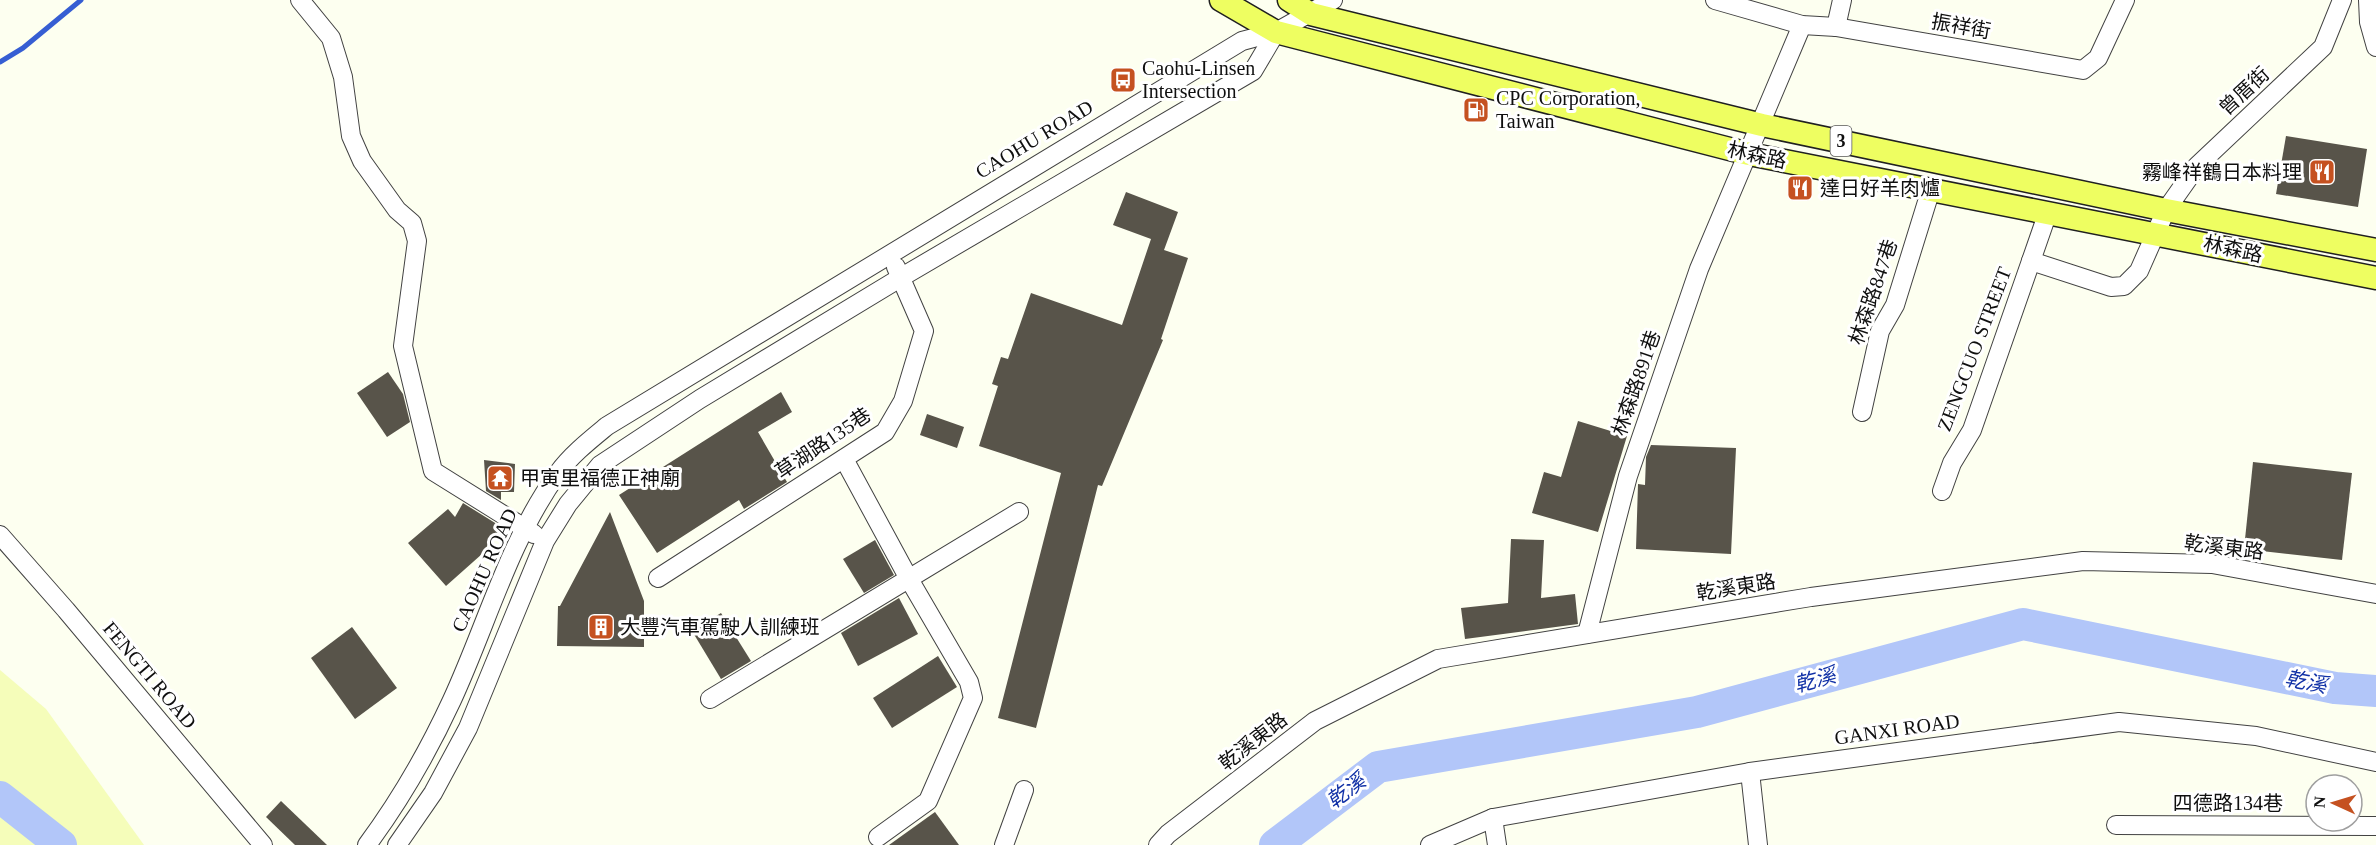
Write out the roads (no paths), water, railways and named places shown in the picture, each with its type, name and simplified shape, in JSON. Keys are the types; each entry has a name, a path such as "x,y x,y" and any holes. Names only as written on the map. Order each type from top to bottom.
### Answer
{"main road":[{"name":"林森路","path":"1221,0 1276,32 1749,154 2376,278"},
{"name":"林森路","path":"1289,0 1311,14 1762,124 2166,210 2376,250"}],"street":[{"path":"300,0 330,38 343,77 351,136 362,160 397,210 412,223 417,241 403,346 433,471 545,541"},
{"name":"CAOHU ROAD","path":"367,845 397,805 452,700 523,528 559,472 607,426 1242,41 1276,32 1333,0"},
{"name":"振祥街","path":"1715,0 1802,25 1836,27 2083,70 2098,58 2125,0"},
{"path":"1836,27 1842,0"},
{"name":"曾厝街","path":"2166,210 2197,166 2323,47 2342,0"},
{"path":"2368,0 2369,22 2376,47"},
{"name":"林森路891巷","path":"1587,633 1628,476 1699,269 1802,25"},
{"path":"397,845 433,794 468,728 545,541 568,504 600,465 691,405 900,278 1252,71 1276,32"},
{"name":"林森路847巷","path":"1862,412 1880,331 1895,305 1931,189"},
{"name":"ZENGCUO STREET","path":"1942,491 1952,463 1972,430 2031,261 2111,287 2124,286 2139,271 2166,210"},
{"path":"2031,261 2048,212"},
{"name":"草湖路135巷","path":"658,578 885,432 903,401 924,331 891,255"},
{"path":"844,459 909,579 969,682 973,698 928,801 878,837"},
{"path":"710,699 1019,512"},
{"name":"FENGTI ROAD","path":"0,535 66,610 263,845"},
{"name":"乾溪東路","path":"1158,845 1168,834 1315,721 1438,659 1811,597 2084,561 2212,564 2376,594"},
{"name":"GANXI ROAD","path":"1430,845 1493,818 1750,772 2119,722 2256,736 2376,762"},
{"path":"1750,772 1758,845"},
{"path":"1004,845 1024,790"},
{"path":"1493,818 1497,845"},
{"name":"四德路134巷","path":"2116,825 2376,826"}],"waterway":[{"path":"0,62 23,48 81,0"},
{"name":"乾溪","path":"1275,845 1378,767 1697,712 2023,624 2335,688 2376,691"},
{"path":"0,797 61,845"}],"place":[{"name":"Caohu-Linsen Intersection","path":"1123,80"},
{"name":"CPC Corporation, Taiwan","path":"1476,110"},
{"name":"霧峰祥鶴日本料理","path":"2322,172"},
{"name":"達日好羊肉爐","path":"1800,188"},
{"name":"甲寅里福德正神廟","path":"500,478"},
{"name":"大豐汽車駕駛人訓練班","path":"601,627"}]}
